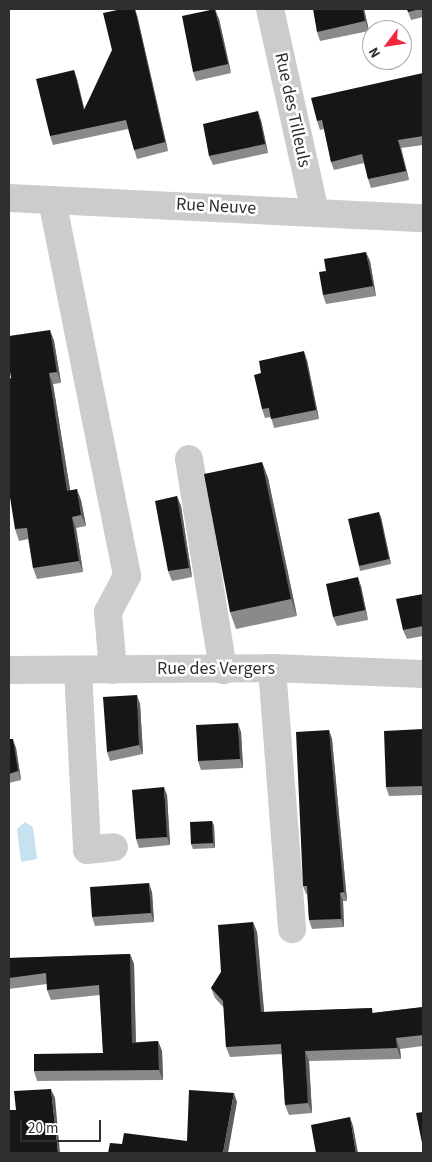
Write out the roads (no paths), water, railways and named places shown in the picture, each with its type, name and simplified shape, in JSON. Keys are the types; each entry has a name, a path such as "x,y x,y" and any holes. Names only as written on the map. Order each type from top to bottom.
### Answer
{"street":[{"name":"Rue des Tilleuls","path":"270,9 315,212"},
{"name":"Rue Neuve","path":"9,198 423,218"},
{"path":"52,200 127,576 108,612 113,670"},
{"path":"189,459 223,670"},
{"path":"272,668 292,929"},
{"name":"Rue des Vergers","path":"9,670 223,670 272,668 423,674"},
{"path":"78,670 87,850 114,847"}],"water":[{"path":"25,822 33,827 37,859 21,862 17,829"}]}
